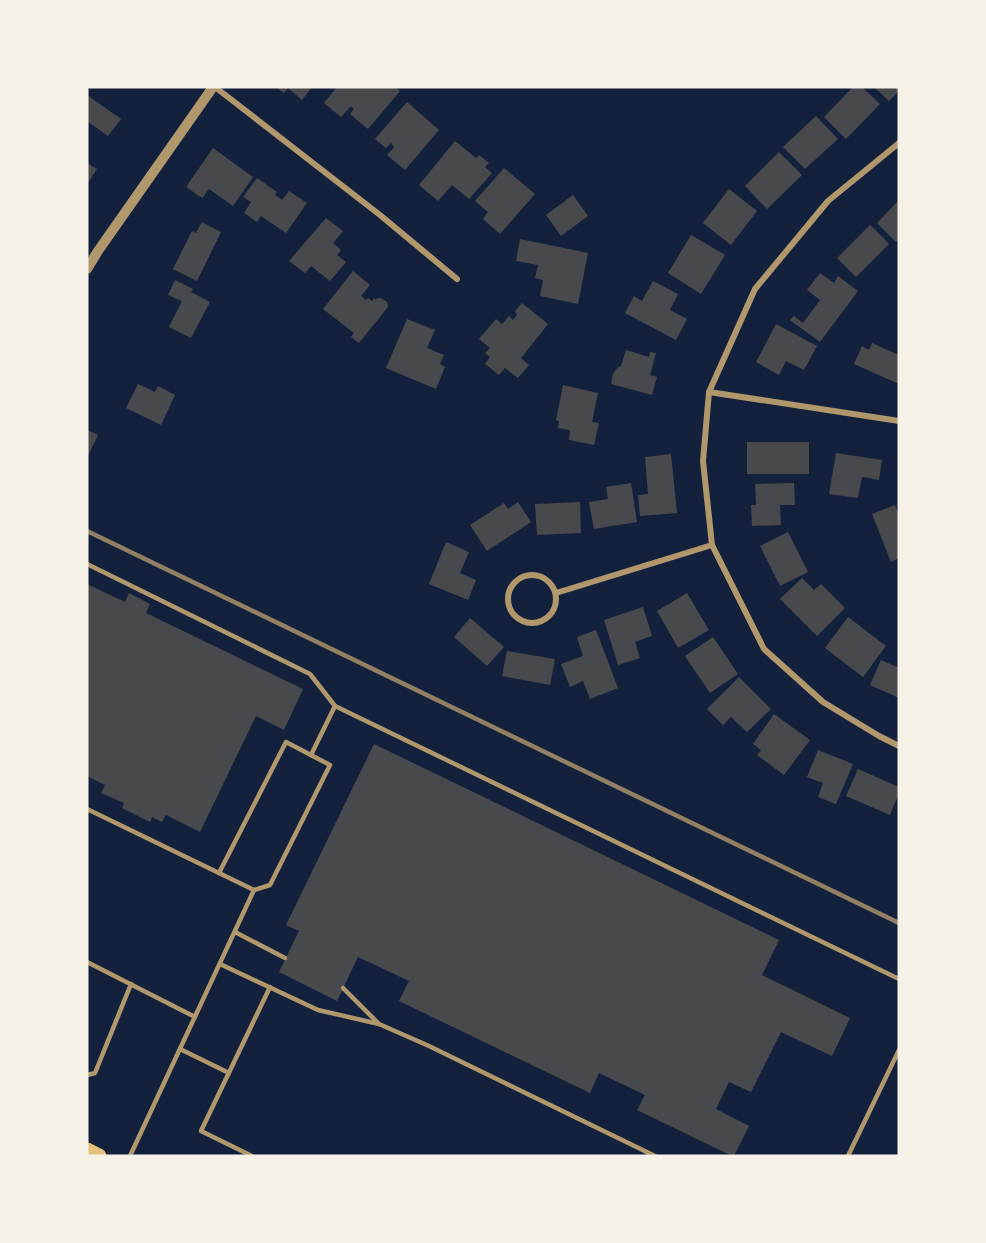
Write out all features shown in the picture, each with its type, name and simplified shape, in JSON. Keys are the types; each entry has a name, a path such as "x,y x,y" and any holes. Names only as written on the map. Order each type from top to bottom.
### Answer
{"main road":[{"path":"87,1150 99,1156"}],"street":[{"path":"87,269 98,250 214,87 380,215 457,279"},
{"path":"899,143 828,201 755,289 709,392 703,461 712,545 764,649 823,702 899,746"},
{"path":"709,392 899,422"},
{"path":"556,593 712,545"},
{"path":"526,575 544,578 556,593 553,611 547,618 538,622 529,623 520,620 508,605 511,586 526,575"}],"lane":[{"path":"87,564 310,674 335,706 899,979"},
{"path":"311,755 335,706"},
{"path":"87,809 254,890 270,885 330,765 286,742 219,873"},
{"path":"130,1156 254,890"},
{"path":"235,932 285,958"},
{"path":"87,962 195,1017"},
{"path":"220,964 318,1010 379,1024 429,1046 655,1156"},
{"path":"87,1075 95,1073 131,984"},
{"path":"252,1156 201,1131 270,987"},
{"path":"343,988 379,1024"},
{"path":"180,1048 229,1073"},
{"path":"848,1156 899,1050"}],"building":[{"path":"276,87 312,87 302,100 288,88 284,93"},
{"path":"337,87 395,87 400,91 368,129 350,114 354,109 351,106 341,117 324,103"},
{"path":"853,87 862,87 880,104 846,139 824,117"},
{"path":"874,87 899,87 899,91 889,101"},
{"path":"87,95 121,119 108,136 87,121"},
{"path":"407,102 439,130 405,170 387,155 394,147 391,143 386,148 375,139"},
{"path":"816,116 838,139 805,169 783,147"},
{"path":"455,141 476,158 479,155 489,163 485,167 492,173 469,199 452,185 438,201 419,185"},
{"path":"213,148 253,177 233,206 209,189 202,198 186,187"},
{"path":"779,152 802,175 767,209 745,186"},
{"path":"87,163 97,169 88,183 87,182"},
{"path":"504,168 535,194 500,234 483,219 488,212 475,201"},
{"path":"257,178 277,192 275,195 282,200 289,191 307,203 286,233 261,216 257,222 244,213 251,202 243,197"},
{"path":"729,189 757,211 731,245 703,223"},
{"path":"573,195 588,216 561,236 546,215"},
{"path":"899,200 899,239 896,242 877,223"},
{"path":"326,218 343,231 333,243 341,250 337,255 346,262 330,281 311,266 305,273 289,261"},
{"path":"202,222 221,232 197,281 173,269 192,231 196,233"},
{"path":"870,225 889,244 856,277 837,258"},
{"path":"691,235 725,255 701,294 668,273"},
{"path":"520,239 588,253 578,304 540,296 543,280 535,278 538,265 516,261"},
{"path":"353,271 370,285 361,296 372,301 374,298 376,300 381,298 387,302 388,307 359,343 351,337 354,333 323,309"},
{"path":"820,273 834,283 838,276 858,291 820,342 790,320 794,316 803,323 820,300 807,290"},
{"path":"175,280 193,289 191,292 210,302 191,338 169,327 182,301 168,295"},
{"path":"653,281 678,294 670,310 687,319 676,340 625,313 634,296 642,301"},
{"path":"522,303 548,324 521,358 529,365 518,378 505,368 499,375 485,364 490,357 485,353 490,348 479,339 496,319 502,324 509,316 513,320 517,315 515,311"},
{"path":"407,319 435,330 427,348 444,355 440,364 445,367 436,389 386,368"},
{"path":"776,324 817,346 804,370 786,361 779,375 756,362"},
{"path":"872,343 899,355 899,384 854,364 862,346 869,350"},
{"path":"626,350 649,357 650,352 656,353 650,375 657,377 652,395 611,384 613,374 621,366"},
{"path":"138,384 155,392 158,386 175,395 161,425 126,408"},
{"path":"563,385 598,393 592,422 599,423 594,445 569,440 570,430 558,428 559,421 556,420"},
{"path":"87,430 98,435 87,458"},
{"path":"747,442 809,442 809,474 747,474"},
{"path":"836,453 882,460 879,480 862,477 858,498 829,494"},
{"path":"671,454 677,513 640,516 638,495 648,494 645,457"},
{"path":"631,483 637,522 594,529 589,502 608,499 606,487"},
{"path":"794,483 795,505 780,505 781,525 752,526 751,505 756,505 755,484"},
{"path":"518,502 531,522 487,551 470,525 504,503 508,509"},
{"path":"580,502 581,533 537,535 535,504"},
{"path":"895,505 899,515 899,558 891,562 872,514"},
{"path":"788,532 808,572 780,586 760,546"},
{"path":"446,542 469,552 460,573 476,580 468,600 429,584"},
{"path":"802,578 814,590 821,584 845,608 817,636 780,599"},
{"path":"87,584 125,602 129,593 150,604 146,613 303,689 284,730 256,716 200,832 166,815 162,822 152,817 150,822 122,808 124,803 101,793 105,785 87,776"},
{"path":"687,593 709,630 678,648 657,611"},
{"path":"643,607 652,636 635,642 640,658 618,665 604,620"},
{"path":"848,617 886,646 863,677 825,648"},
{"path":"470,618 504,647 487,666 454,637"},
{"path":"596,630 618,688 590,699 583,681 570,687 561,664 583,656 577,637"},
{"path":"713,637 738,674 710,693 685,656"},
{"path":"507,651 555,659 550,685 502,676"},
{"path":"881,660 899,668 899,698 870,685"},
{"path":"739,677 771,709 747,732 731,717 723,725 707,709"},
{"path":"774,714 810,740 784,775 757,755 761,750 753,744"},
{"path":"374,744 779,940 762,975 850,1018 832,1056 781,1032 751,1092 729,1082 716,1109 749,1126 732,1156 637,1110 645,1095 599,1073 590,1093 399,1001 409,981 358,957 337,1001 279,972 299,931 286,925"},
{"path":"818,750 853,764 836,804 818,797 823,783 807,777"},
{"path":"858,769 899,787 899,793 890,815 846,796"}],"railway":[{"path":"87,531 899,923"}]}
